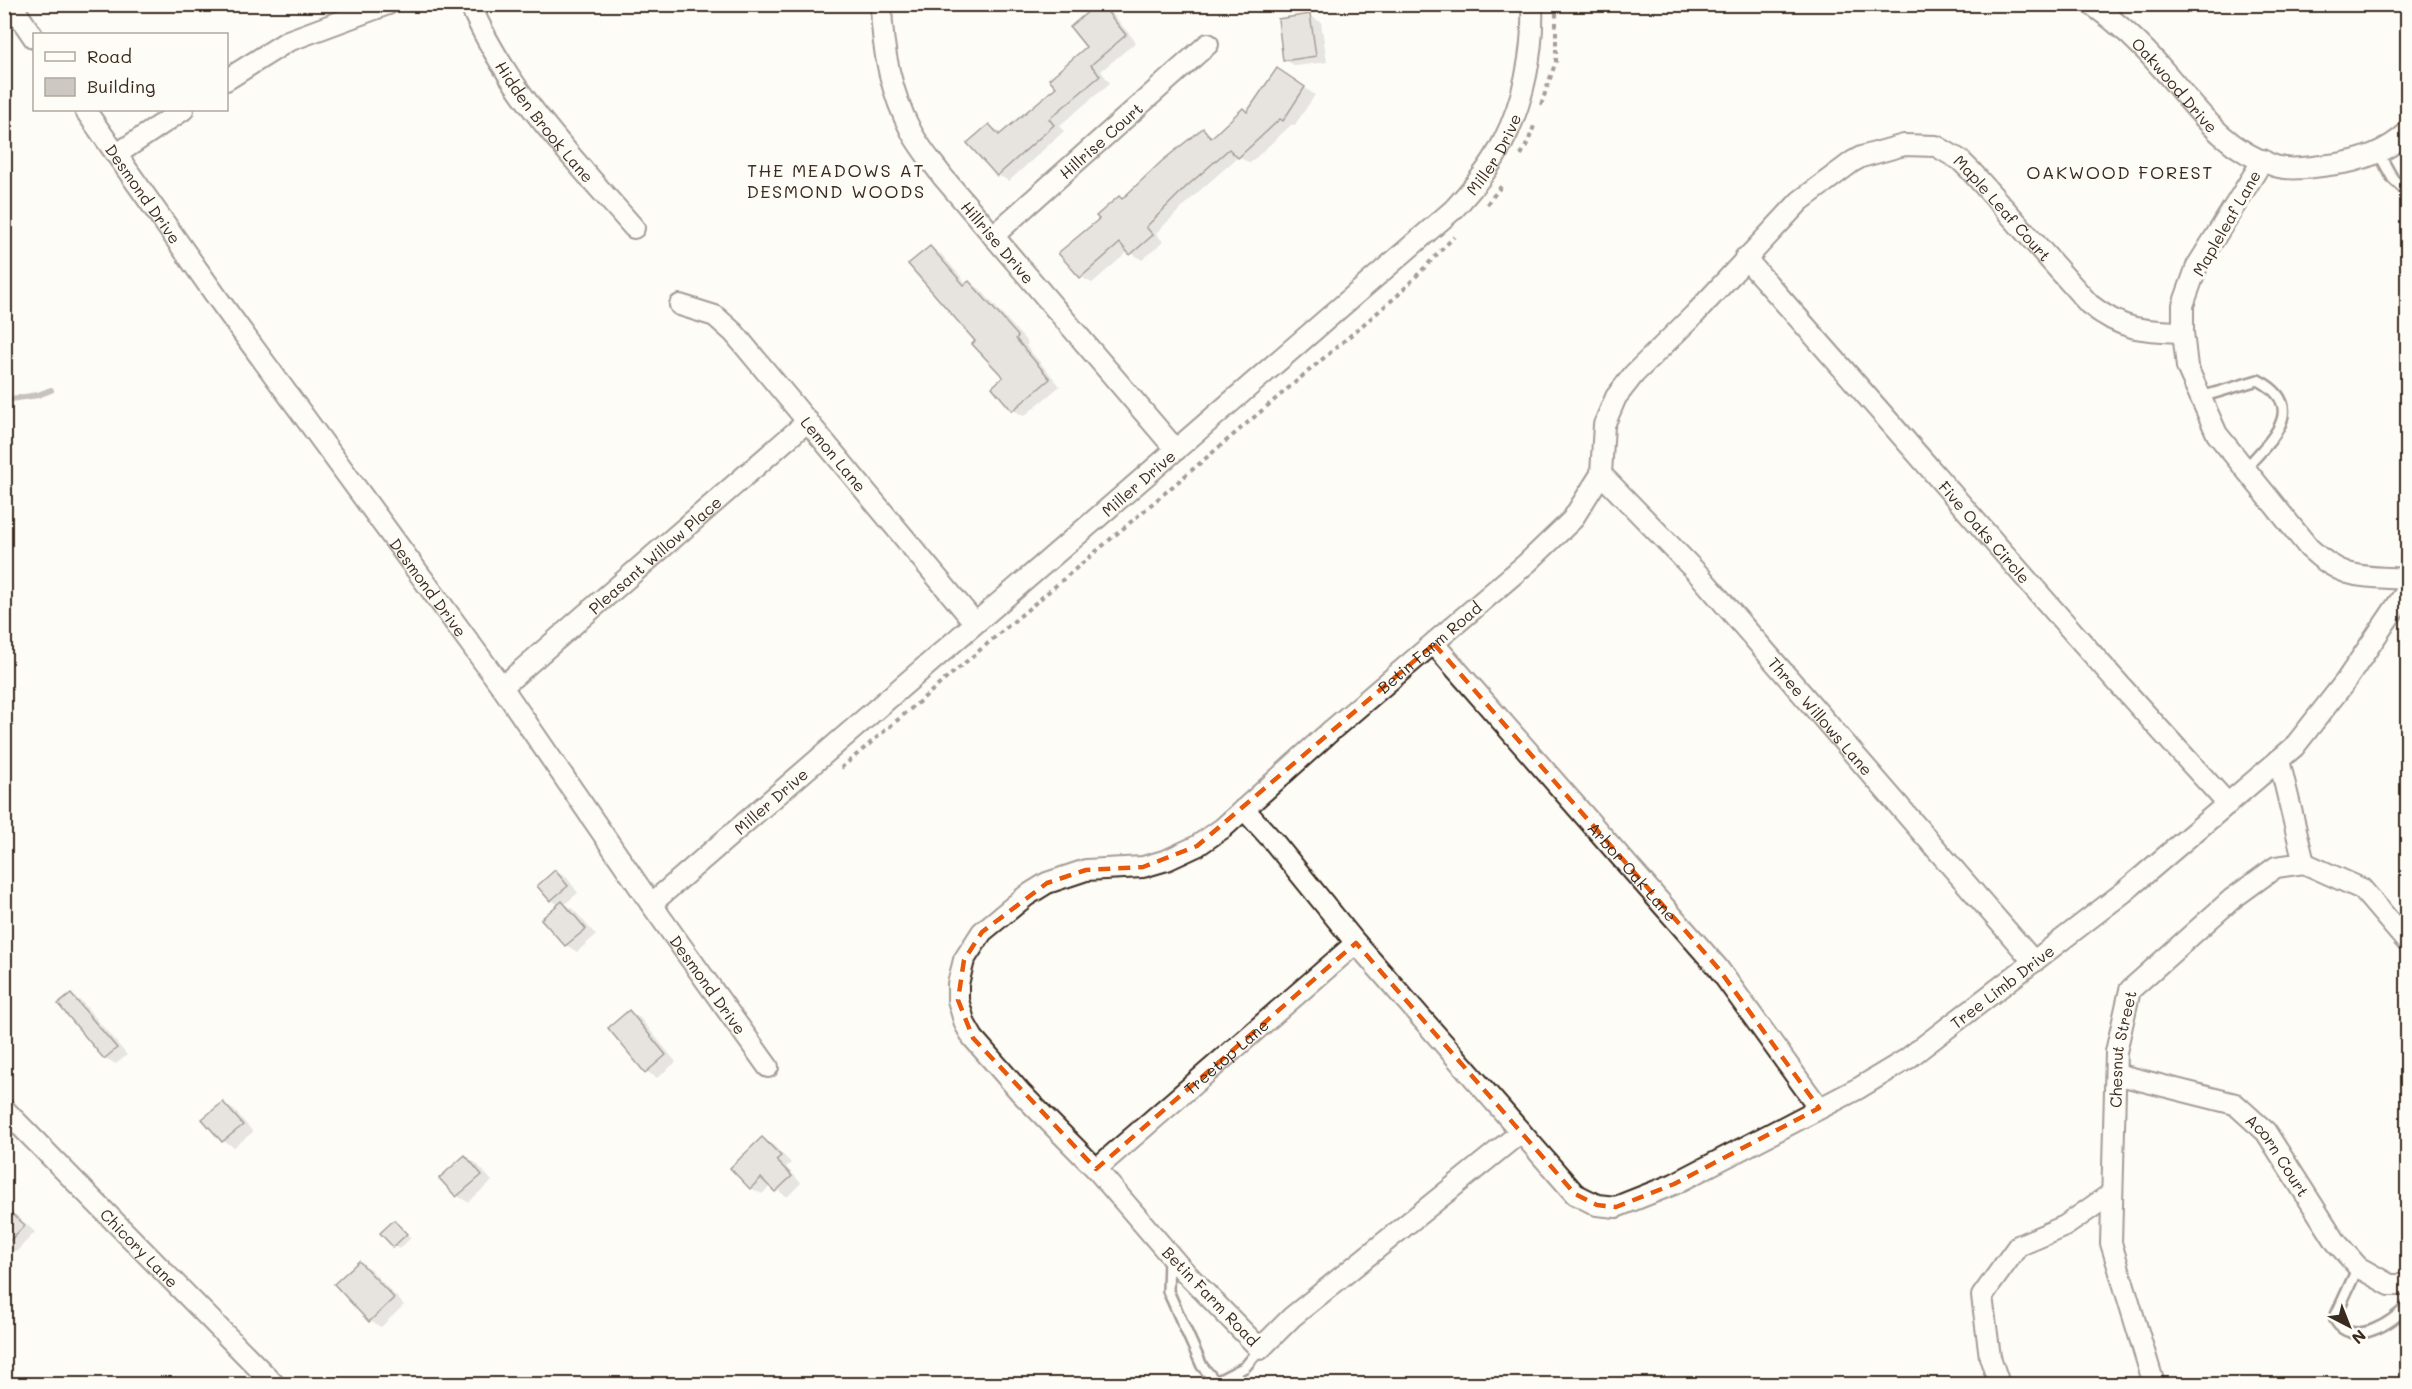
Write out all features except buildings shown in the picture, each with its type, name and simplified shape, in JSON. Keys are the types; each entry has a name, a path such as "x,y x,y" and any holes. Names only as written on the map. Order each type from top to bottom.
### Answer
{"street":[{"path":"11,4 33,37"},
{"path":"228,79 288,41 388,4"},
{"name":"Hidden Brook Lane","path":"470,4 483,35 541,121 634,228"},
{"name":"Hillrise Drive","path":"881,4 882,41 893,86 911,131 943,177 1176,450"},
{"name":"Miller Drive","path":"651,904 1454,209 1473,187 1503,142 1523,89 1533,32 1532,4"},
{"name":"Oakwood Drive","path":"2104,8 2157,63 2214,129 2235,146 2263,160"},
{"name":"Hillrise Court","path":"993,236 1208,44"},
{"name":"Desmond Drive","path":"86,111 221,303 502,687 651,904 768,1067"},
{"path":"117,154 182,111"},
{"name":"Mapleleaf Lane","path":"2183,332 2183,305 2197,266 2263,160 2276,166 2302,168 2345,164 2392,146 2408,132"},
{"name":"Maple Leaf Court","path":"1601,474 1604,425 1616,397 1634,374 1694,315 1800,201 1852,162 1904,145 1936,146 1959,160 1984,185 2089,304 2100,313 2125,326 2142,331 2183,332"},
{"name":"Five Oaks Circle","path":"1745,258 1866,393 2133,703 2228,804"},
{"name":"Lemon Lane","path":"680,305 715,316 734,333 975,623"},
{"path":"2183,332 2187,367 2217,434 2309,548 2325,563 2348,575 2408,579"},
{"name":"Pleasant Willow Place","path":"502,687 808,421"},
{"name":"Betin Farm Road","path":"1521,1132 1292,1317 1260,1349 1170,1255 1096,1169 1021,1093 973,1038 965,1024 958,1000 958,984 964,960 982,932 1026,896 1047,883 1086,870 1143,867 1167,861 1197,846 1224,828 1572,520 1601,474"},
{"name":"Three Willows Lane","path":"1601,474 1701,578 2034,962"},
{"name":"Tree Limb Drive","path":"1521,1132 1575,1194 1597,1205 1616,1207 1674,1184 1820,1108 1907,1059 2124,892 2294,747 2346,682 2408,589"},
{"name":"Arbor Oak Lane","path":"1434,644 1718,968 1820,1108"},
{"path":"2279,760 2304,863 2362,889 2408,943"},
{"path":"1244,809 1274,842 1356,943 1521,1132"},
{"name":"Chesnut Street","path":"2154,1384 2111,1243 2116,1052 2130,990 2232,899 2276,867 2304,863"},
{"name":"Treetop Lane","path":"1096,1169 1356,943"},
{"name":"Acorn Court","path":"2115,1074 2235,1104 2266,1132 2336,1242 2358,1267 2390,1285 2408,1285"},
{"name":"Chicory Lane","path":"4,1109 274,1384"},
{"path":"1999,1384 1990,1357 1982,1296 2018,1246 2065,1227 2112,1193"}],"lane":[{"path":"2378,152 2393,179 2408,193"},
{"path":"2200,397 2258,380 2279,397 2284,413 2280,428 2245,469"},
{"path":"1170,1255 1168,1291 1202,1366 1216,1382 1245,1368 1260,1349"},
{"path":"2358,1267 2336,1315 2337,1325 2356,1333 2374,1329 2390,1323 2408,1305"}],"highlighted area":[{"path":"1434,644 1718,968 1819,1108 1674,1184 1616,1207 1597,1205 1575,1194 1356,943 1096,1169 973,1038 958,1000 964,960 982,932 1047,883 1086,870 1143,867 1197,846"}],"waterway":[{"path":"4,400 38,395 51,390"}],"district":[{"name":"OAKWOOD FOREST","path":"2120,172"},
{"name":"THE MEADOWS AT DESMOND WOODS","path":"836,180"}]}
